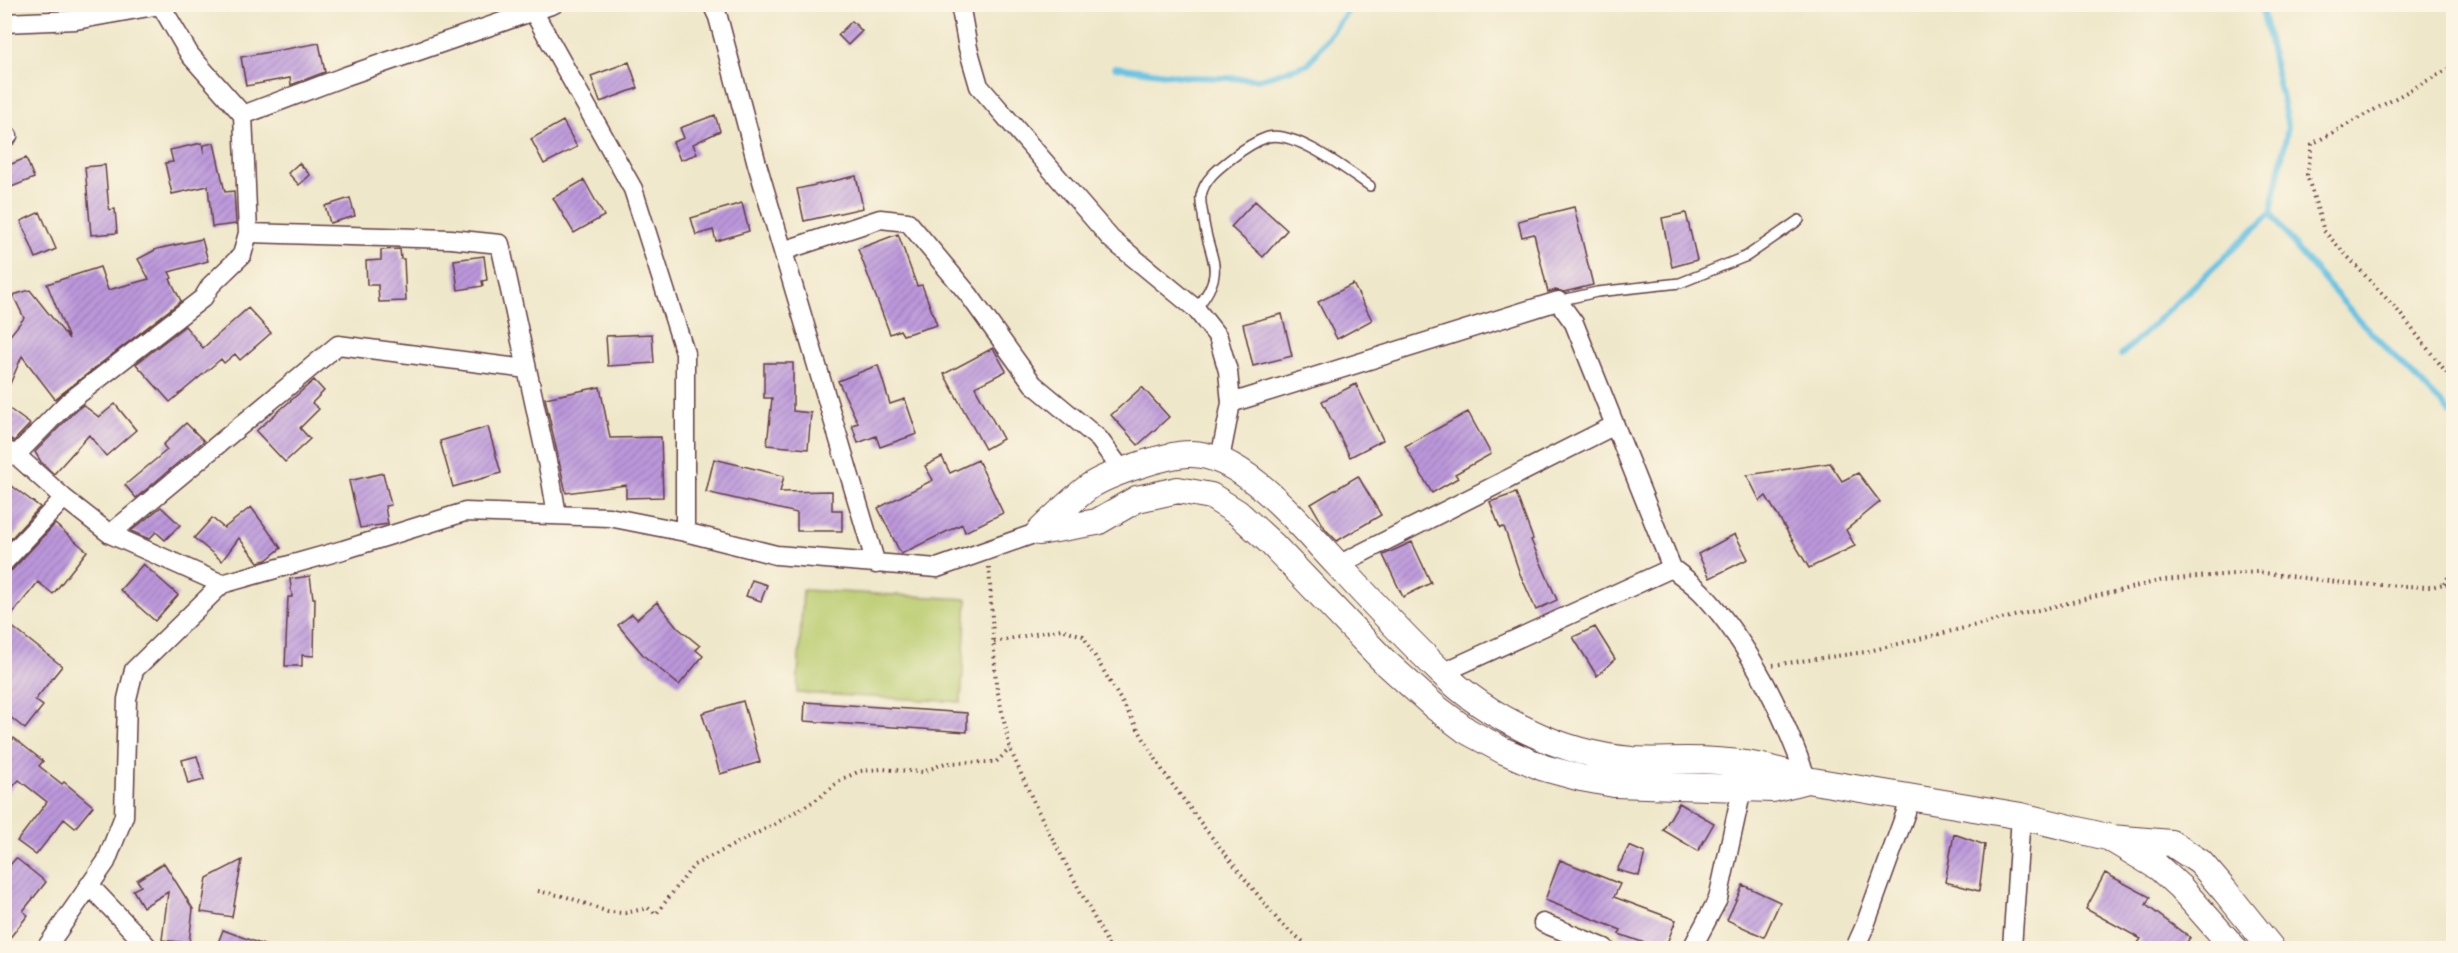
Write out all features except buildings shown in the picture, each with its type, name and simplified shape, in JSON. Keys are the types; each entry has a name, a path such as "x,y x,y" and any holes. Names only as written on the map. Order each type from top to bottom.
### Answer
{"street":[{"path":"243,115 346,76 554,4"},
{"path":"712,4 718,17 783,251 876,564"},
{"path":"960,4 968,48 979,86 1112,238 1196,309 1218,337 1228,371 1231,403 1220,459"},
{"path":"4,23 76,20 160,5 190,55 243,115 248,233 242,255 211,285 203,298 66,404 10,452 110,534 222,584"},
{"path":"533,11 633,189 685,353 686,532"},
{"path":"783,251 880,219 908,222 969,295 1033,384 1099,439 1123,472"},
{"path":"248,233 451,238 501,244 557,515"},
{"path":"1231,403 1558,301 1574,323 1672,568 1703,595 1758,667 1791,734 1807,780"},
{"path":"110,534 338,345 527,369"},
{"path":"1338,565 1615,425"},
{"path":"1039,532 1091,486 1152,460 1189,453 1220,459 1260,486 1297,519 1442,673 1473,700 1499,716 1563,746 1633,760 1690,760 1776,768 1807,780 2021,816 2111,838 2171,843 2200,862 2271,948"},
{"path":"46,948 105,862 124,816 128,699 134,670 222,584 344,550 465,512 609,517 686,532 776,555 937,568 1039,532 1097,522 1137,499 1178,490 1211,496 1238,513 1272,544 1383,660 1435,707 1467,731 1504,751 1544,768 1614,784 1773,789 1807,780"},
{"path":"4,562 64,498"},
{"path":"1442,673 1672,568"},
{"path":"1692,948 1718,899 1742,789 1744,764"},
{"path":"1855,948 1911,798"},
{"path":"2012,948 2021,816"},
{"path":"2111,838 2158,867 2173,880 2234,948"},
{"path":"88,885 149,948"},
{"path":"1543,923 1605,948"}],"lane":[{"path":"1196,309 1209,292 1216,274 1204,233 1201,196 1212,173 1241,151 1269,137 1293,140 1322,154 1370,186"},
{"path":"1558,301 1597,292 1680,283 1747,256 1799,220"}],"path":[{"path":"2454,66 2312,144 2307,175 2324,231 2398,312 2454,382"},
{"path":"988,550 996,684 1010,749 1036,807 1110,948"},
{"path":"2444,584 2454,568"},
{"path":"1758,667 1865,652 2163,580 2257,572 2353,584 2431,587 2444,584 2454,587"},
{"path":"994,642 1061,629 1083,636 1164,773 1199,821 1281,924 1311,948"},
{"path":"538,891 567,897 608,912 626,913 648,908 656,915 694,865 773,825 819,798 842,779 860,771 923,772 945,763 996,762 1010,749"}],"green space":[{"path":"803,590 967,599 961,702 797,693"}],"waterway":[{"path":"1115,67 1188,77 1260,79 1308,64 1353,4"},
{"path":"2121,355 2271,213 2288,127 2261,4"},
{"path":"2271,213 2300,253 2359,320 2454,417"}]}
